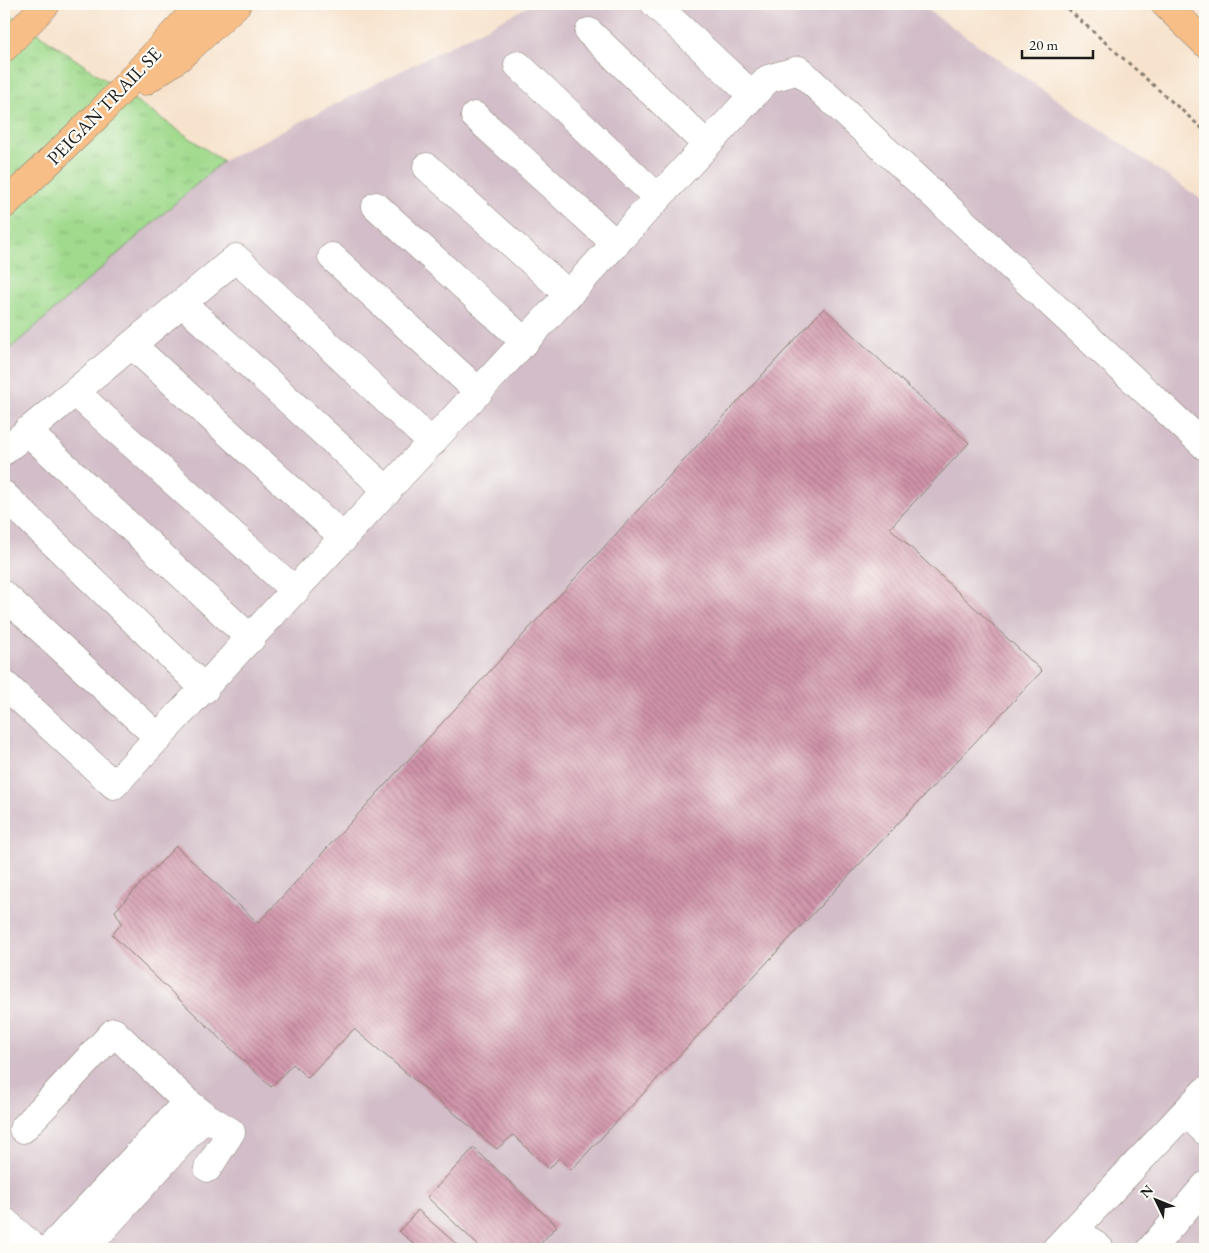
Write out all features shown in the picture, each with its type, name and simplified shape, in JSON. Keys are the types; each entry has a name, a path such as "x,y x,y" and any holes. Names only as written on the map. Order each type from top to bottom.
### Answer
{"main road":[{"path":"24,27 38,4"},
{"path":"4,48 46,4"},
{"name":"PEIGAN TRAIL SE","path":"4,205 99,114 202,4"},
{"path":"99,114 180,57 237,4"},
{"path":"1165,4 1205,43"}],"street":[{"path":"655,4 753,96"},
{"path":"589,32 707,145"},
{"path":"518,65 658,198"},
{"path":"4,684 114,785 205,689 768,79 799,70 1205,446"},
{"path":"475,116 616,244"},
{"path":"428,167 569,295"},
{"path":"376,206 525,342"},
{"path":"332,257 479,392"},
{"path":"4,450 236,258 432,443"},
{"path":"182,303 388,491"},
{"path":"132,345 344,538"},
{"path":"75,392 295,591"},
{"path":"27,431 251,639"},
{"path":"4,495 205,689"},
{"path":"4,595 159,738"},
{"path":"23,1129 114,1032 196,1109 231,1132 208,1168"},
{"path":"1056,1249 1205,1091"},
{"path":"49,1249 196,1109"},
{"path":"85,1249 196,1109"},
{"path":"1186,1112 1205,1131"},
{"path":"1151,1249 1205,1186"},
{"path":"4,1221 35,1249"},
{"path":"1076,1229 1100,1249"}],"path":[{"path":"1062,4 1205,131"}],"shaded area":[{"path":"533,4 919,4 1205,202 1205,1249 4,1249 4,354 223,161"}],"green space":[{"path":"4,10 223,161 4,354"}],"building":[{"path":"824,308 969,443 890,528 1042,671 571,1170 559,1158 549,1169 513,1135 497,1149 354,1029 307,1078 293,1064 271,1087 112,935 122,923 115,911 176,846 258,923"},
{"path":"474,1148 557,1226 535,1249 482,1249 427,1197"},
{"path":"418,1210 462,1249 420,1249 399,1231"}]}
